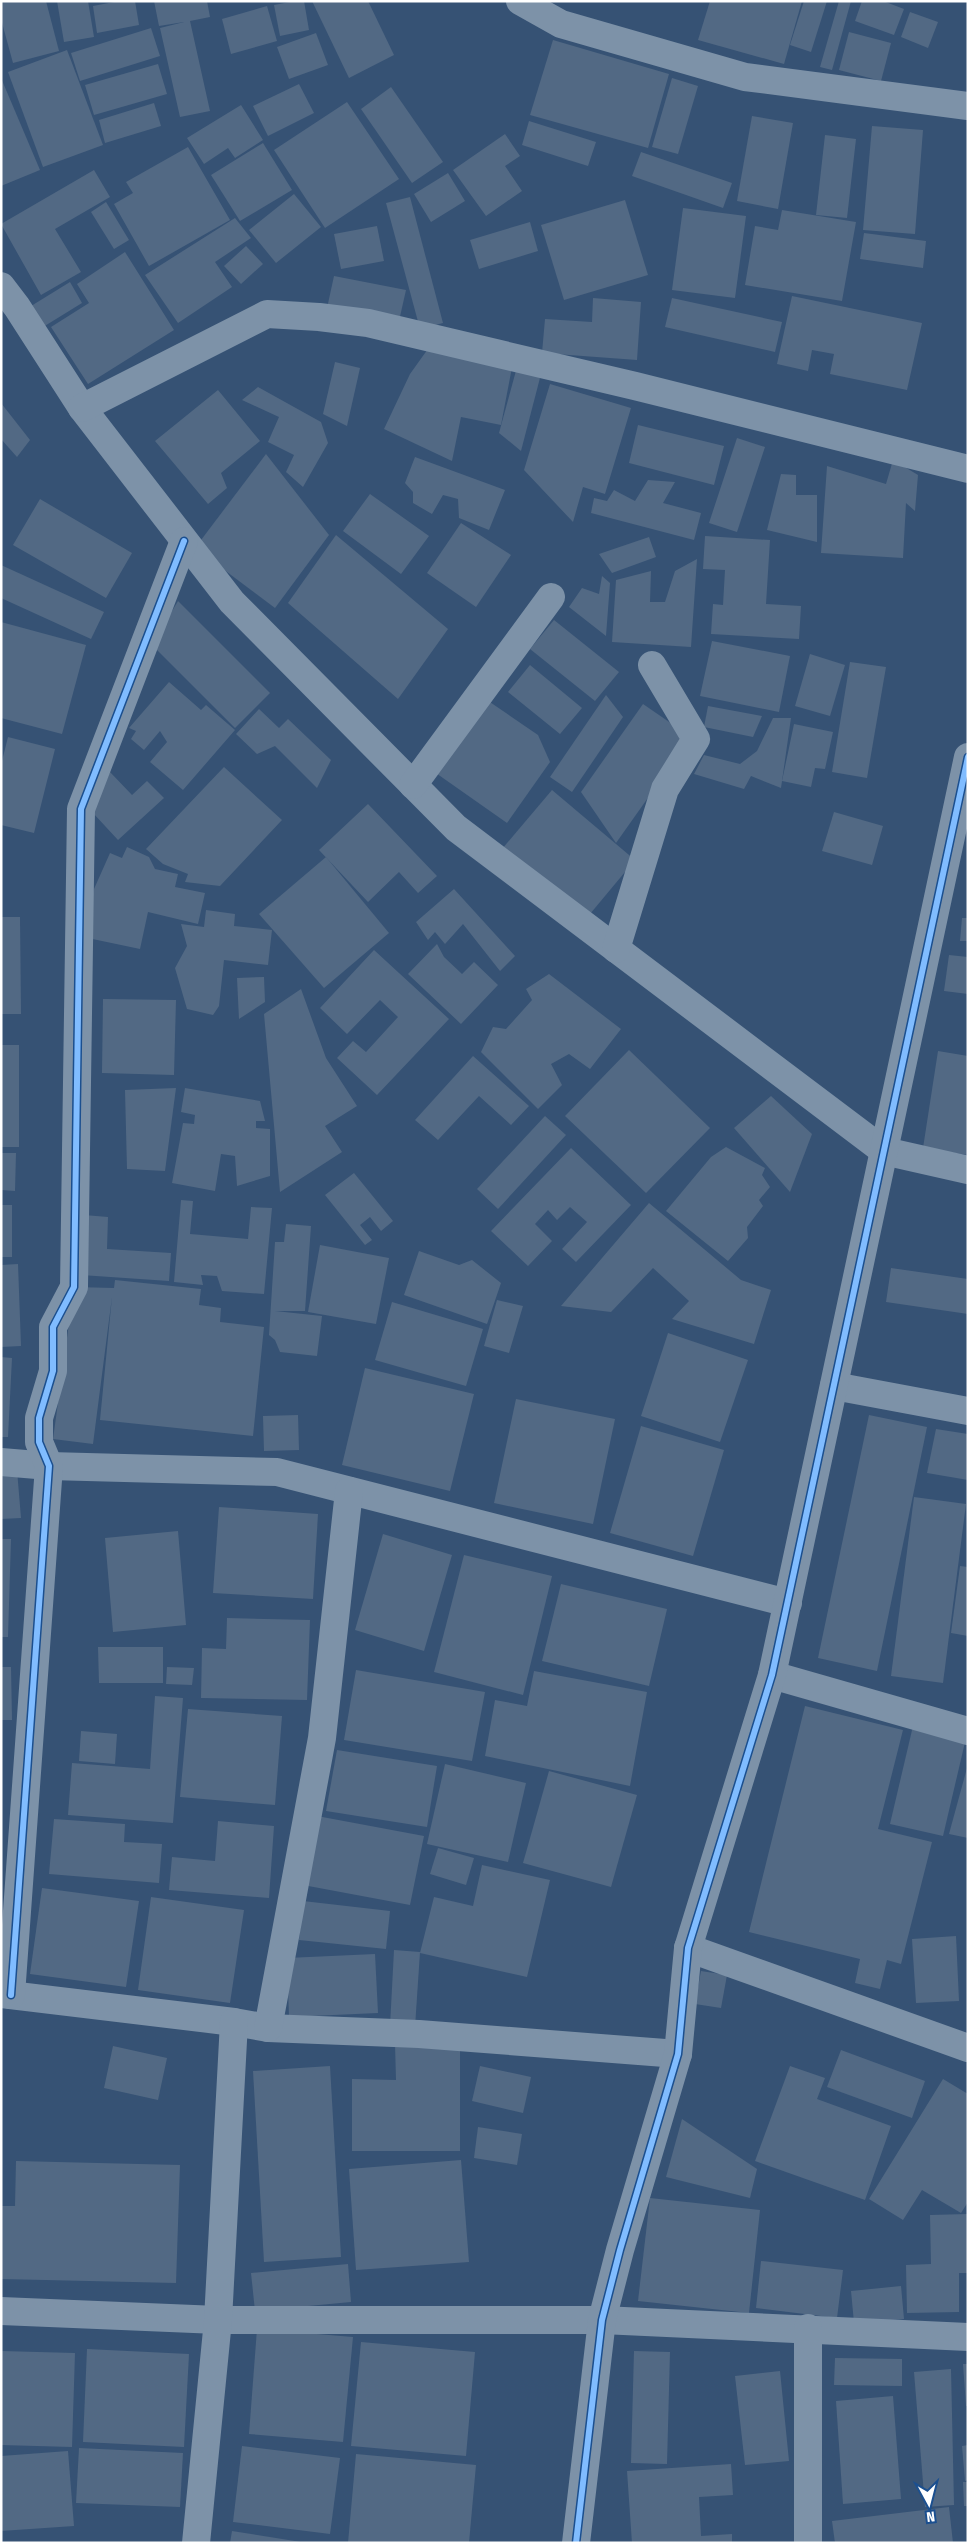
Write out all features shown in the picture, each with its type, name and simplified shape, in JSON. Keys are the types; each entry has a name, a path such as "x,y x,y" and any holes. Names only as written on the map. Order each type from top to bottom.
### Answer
{"street":[{"path":"520,1 561,24 745,77 968,106"},
{"path":"1,286 9,311 232,602 456,828 884,1151 968,1170"},
{"path":"82,408 268,314 319,317 368,323 635,386 968,469"},
{"path":"184,541 81,809 74,1287 53,1327 53,1371 39,1418 39,1442 49,1466 6,1995 234,2022 268,2028 419,2034 678,2054"},
{"path":"413,785 551,597"},
{"path":"616,949 665,789 696,740 652,665"},
{"path":"576,2543 602,2320 620,2250 678,2054 688,1948 772,1675 968,757"},
{"path":"834,1386 968,1411"},
{"path":"1,1462 49,1466 277,1472 788,1603"},
{"path":"268,2028 322,1738 349,1492"},
{"path":"772,1675 968,1731"},
{"path":"688,1948 968,2048"},
{"path":"196,2543 218,2320 234,2022"},
{"path":"1,2311 218,2320 602,2320 808,2328 968,2338"},
{"path":"808,2328 808,2543"}],"building":[{"path":"1,1 46,1 59,51 13,63 1,19"},
{"path":"57,1 88,1 94,37 64,42"},
{"path":"119,1 135,1 139,25 97,33 93,6"},
{"path":"154,1 207,1 210,17 190,21 210,111 180,117 160,28 184,22 159,26"},
{"path":"304,1 309,30 280,36 274,5"},
{"path":"312,1 368,1 394,55 349,78"},
{"path":"710,1 802,1 784,64 698,40"},
{"path":"804,1 827,1 811,52 790,45"},
{"path":"839,1 851,1 832,70 820,67"},
{"path":"862,1 883,1 904,9 894,35 855,21"},
{"path":"267,6 277,41 231,54 222,19"},
{"path":"910,12 938,22 928,48 901,37"},
{"path":"151,28 160,56 80,81 71,53"},
{"path":"849,32 891,43 881,81 839,70"},
{"path":"316,33 328,65 289,79 277,47"},
{"path":"553,40 669,74 648,148 530,115"},
{"path":"67,50 103,145 43,167 8,72"},
{"path":"158,64 167,94 94,115 85,85"},
{"path":"1,78 40,170 1,186"},
{"path":"672,78 698,86 678,154 652,147"},
{"path":"299,84 314,113 268,136 253,106"},
{"path":"391,87 443,162 412,183 361,109"},
{"path":"347,102 399,179 325,228 274,150"},
{"path":"154,103 161,126 105,143 99,120"},
{"path":"241,105 263,140 235,158 228,148 204,164 187,138"},
{"path":"752,116 793,123 778,209 737,201"},
{"path":"529,121 596,142 588,166 522,145"},
{"path":"872,126 923,130 915,234 863,230"},
{"path":"505,134 520,156 505,166 522,191 486,216 453,170"},
{"path":"825,135 856,139 847,218 816,215"},
{"path":"263,143 292,190 240,221 211,175"},
{"path":"188,147 230,220 149,266 114,204 133,193 126,182"},
{"path":"641,152 732,183 723,208 632,176"},
{"path":"94,170 110,197 55,229 81,272 41,295 1,224"},
{"path":"448,173 465,201 431,222 414,194"},
{"path":"294,194 321,227 276,263 249,230"},
{"path":"410,197 443,323 420,329 386,203"},
{"path":"625,200 648,275 564,300 541,225"},
{"path":"106,202 129,240 114,249 91,212"},
{"path":"683,208 746,216 735,298 672,290"},
{"path":"782,210 856,222 842,301 745,285 755,226 778,230"},
{"path":"235,218 251,238 215,262 232,287 178,323 145,275"},
{"path":"530,222 538,251 479,269 470,240"},
{"path":"377,226 384,261 341,269 334,234"},
{"path":"864,233 926,241 923,268 860,259"},
{"path":"246,246 263,264 241,284 224,266"},
{"path":"125,252 174,330 88,384 51,327 89,303 77,284"},
{"path":"334,276 406,290 399,321 327,308"},
{"path":"70,282 82,303 35,332 23,311"},
{"path":"792,296 922,323 907,390 830,374 834,354 812,350 808,371 777,364"},
{"path":"593,298 641,302 637,360 542,353 545,319 592,322"},
{"path":"672,298 782,322 775,352 665,327"},
{"path":"430,346 513,362 501,425 461,417 452,461 384,429 410,374"},
{"path":"335,362 360,368 347,426 323,414"},
{"path":"517,367 541,374 521,451 499,433"},
{"path":"550,384 631,408 605,494 583,487 573,522 524,470"},
{"path":"258,387 321,422 328,443 303,487 286,472 294,455 268,442 279,417 242,400"},
{"path":"218,390 260,441 221,473 227,488 208,504 155,441"},
{"path":"1,403 30,440 17,457 1,439"},
{"path":"638,425 724,446 714,485 629,463"},
{"path":"737,438 765,447 737,532 709,523"},
{"path":"266,454 329,535 275,608 195,548"},
{"path":"415,457 505,490 489,530 459,518 458,499 443,495 432,514 413,503 413,492 405,483"},
{"path":"893,460 918,475 915,511 906,503 903,558 821,553 827,466 886,484"},
{"path":"781,474 796,475 796,495 817,495 817,542 767,530"},
{"path":"648,480 675,482 663,503 701,513 694,540 591,513 594,498 607,501 614,490 635,501"},
{"path":"370,494 429,536 401,574 343,531"},
{"path":"40,499 132,553 106,598 13,545"},
{"path":"461,523 511,555 476,607 427,573"},
{"path":"336,535 448,629 398,699 288,603"},
{"path":"705,536 770,540 766,604 801,606 799,639 711,634 713,604 723,605 725,570 703,569"},
{"path":"649,537 656,557 612,573 599,554"},
{"path":"697,559 691,647 612,642 616,580 651,571 650,602 665,602 675,571"},
{"path":"1,565 104,612 91,639 1,598"},
{"path":"602,576 610,583 606,636 569,607 582,588 599,594"},
{"path":"178,601 270,693 235,728 152,645"},
{"path":"554,620 619,672 595,701 530,649"},
{"path":"1,622 86,645 62,734 1,718"},
{"path":"712,641 790,656 779,712 700,696"},
{"path":"810,654 845,665 830,716 795,706"},
{"path":"850,662 886,667 867,778 832,772"},
{"path":"530,665 582,708 560,734 508,692"},
{"path":"169,682 201,710 206,705 235,730 183,790 150,762 167,742 160,731 144,750 131,739 136,731 129,728"},
{"path":"606,695 623,717 572,792 550,777"},
{"path":"484,698 538,735 550,762 507,823 433,771"},
{"path":"643,704 691,737 616,843 581,792"},
{"path":"708,706 762,716 753,737 704,727"},
{"path":"259,709 279,728 288,719 331,760 317,788 275,746 257,754 236,734"},
{"path":"773,718 791,718 781,788 751,776 744,789 694,774 704,755 740,764 757,751"},
{"path":"794,724 833,732 825,769 815,768 811,787 782,781"},
{"path":"8,737 55,749 34,833 1,825 1,765"},
{"path":"224,767 282,820 220,886 185,882 188,874 163,864 146,849"},
{"path":"110,772 132,795 147,781 164,798 118,840 93,813"},
{"path":"552,790 635,860 585,920 502,849"},
{"path":"368,804 437,876 418,893 399,872 368,902 319,850"},
{"path":"834,812 883,826 872,865 822,851"},
{"path":"127,847 149,857 155,869 178,874 175,887 205,893 198,924 148,912 140,949 83,937 94,889 110,853 122,858"},
{"path":"326,857 389,933 324,988 259,914"},
{"path":"454,889 515,956 500,971 463,924 445,944 435,932 428,940 416,922"},
{"path":"206,910 235,914 234,926 272,930 268,965 224,960 219,1006 213,1015 187,1009 175,968 187,946 181,924 204,927"},
{"path":"1,917 20,917 21,1014 1,1014"},
{"path":"962,918 968,918 968,941 960,941"},
{"path":"437,944 444,957 462,974 474,962 498,985 461,1024 408,974"},
{"path":"374,950 449,1019 377,1095 337,1058 353,1041 366,1052 398,1017 380,1000 347,1034 320,1008"},
{"path":"949,955 968,957 968,994 944,991"},
{"path":"549,974 621,1029 590,1069 569,1054 551,1064 562,1085 538,1109 481,1052 493,1027 506,1029 532,1000 526,989"},
{"path":"264,977 265,1002 239,1019 237,978"},
{"path":"301,989 326,1058 357,1106 325,1126 342,1152 280,1192 264,1014"},
{"path":"103,999 176,1000 174,1075 102,1073"},
{"path":"1,1045 19,1045 19,1147 1,1147"},
{"path":"629,1050 710,1128 646,1193 565,1116"},
{"path":"938,1051 968,1056 968,1155 923,1148"},
{"path":"473,1056 529,1106 511,1125 479,1096 438,1140 415,1120"},
{"path":"176,1088 165,1171 127,1169 125,1090"},
{"path":"185,1088 260,1101 265,1121 256,1121 256,1128 270,1129 270,1176 237,1186 235,1156 221,1154 215,1191 172,1183 183,1123 194,1124 195,1115 181,1112"},
{"path":"771,1096 812,1134 790,1192 734,1128"},
{"path":"545,1116 566,1135 498,1209 477,1189"},
{"path":"726,1147 765,1168 762,1175 770,1187 759,1200 763,1206 747,1227 748,1238 728,1261 666,1211 711,1157"},
{"path":"571,1148 631,1205 576,1262 562,1249 587,1222 570,1207 557,1220 548,1210 535,1224 552,1241 528,1266 491,1231"},
{"path":"1,1153 16,1153 15,1191 1,1190"},
{"path":"354,1173 393,1221 381,1231 370,1217 360,1225 372,1240 365,1245 325,1195"},
{"path":"181,1200 193,1201 190,1234 248,1239 251,1207 272,1208 264,1294 222,1291 217,1276 201,1275 203,1285 174,1282"},
{"path":"649,1203 741,1280 771,1290 754,1344 672,1319 689,1301 653,1268 611,1312 561,1306"},
{"path":"1,1205 12,1205 12,1257 1,1257"},
{"path":"84,1215 108,1217 107,1249 171,1253 169,1281 81,1275"},
{"path":"286,1224 311,1226 305,1311 275,1311 322,1316 317,1356 280,1352 275,1340 269,1335 275,1242 284,1242"},
{"path":"320,1245 389,1258 376,1324 308,1312"},
{"path":"419,1251 459,1265 472,1260 501,1283 487,1324 404,1295"},
{"path":"18,1264 21,1346 1,1347 1,1265"},
{"path":"891,1268 968,1279 968,1314 886,1302"},
{"path":"115,1280 201,1289 199,1305 221,1308 220,1322 264,1327 253,1436 100,1420 112,1297 93,1444 53,1439 74,1287 114,1288"},
{"path":"497,1300 523,1306 509,1353 484,1346"},
{"path":"392,1302 483,1329 466,1386 375,1360"},
{"path":"668,1333 748,1360 720,1442 641,1416"},
{"path":"1,1357 12,1358 8,1437 1,1437"},
{"path":"365,1368 474,1394 450,1491 342,1465"},
{"path":"516,1399 615,1419 593,1524 494,1503"},
{"path":"298,1415 299,1450 264,1451 263,1416"},
{"path":"869,1415 927,1427 877,1671 818,1658"},
{"path":"641,1426 724,1450 693,1556 610,1533"},
{"path":"936,1429 968,1434 968,1480 927,1473"},
{"path":"17,1470 21,1518 1,1519 1,1471"},
{"path":"914,1497 966,1504 943,1683 891,1676"},
{"path":"219,1507 318,1514 313,1599 213,1593"},
{"path":"178,1531 186,1625 113,1632 105,1538"},
{"path":"383,1534 452,1555 424,1651 355,1630"},
{"path":"1,1539 11,1539 8,1637 1,1637"},
{"path":"464,1555 552,1576 523,1695 434,1672"},
{"path":"960,1566 968,1567 968,1636 951,1633"},
{"path":"561,1584 667,1609 649,1686 542,1661"},
{"path":"227,1618 310,1620 307,1700 201,1698 202,1648 226,1649"},
{"path":"98,1647 163,1647 163,1683 99,1683"},
{"path":"1,1667 11,1667 12,1720 1,1720"},
{"path":"167,1667 194,1668 192,1685 166,1684"},
{"path":"356,1670 485,1692 472,1761 344,1740"},
{"path":"534,1671 647,1692 630,1786 485,1756 495,1700 527,1706"},
{"path":"155,1696 183,1698 173,1823 68,1815 72,1763 150,1769"},
{"path":"805,1706 903,1730 878,1829 932,1842 901,1964 887,1960 880,1989 855,1983 860,1959 749,1932"},
{"path":"188,1709 282,1716 275,1805 180,1797"},
{"path":"913,1726 966,1738 943,1836 890,1824"},
{"path":"81,1731 117,1734 115,1764 79,1761"},
{"path":"337,1750 437,1766 427,1827 326,1811"},
{"path":"445,1764 526,1783 508,1862 427,1844"},
{"path":"968,1769 968,1838 949,1834"},
{"path":"549,1771 637,1795 611,1887 523,1863"},
{"path":"317,1816 424,1836 410,1905 303,1885"},
{"path":"54,1819 125,1824 124,1842 162,1844 159,1883 49,1874"},
{"path":"218,1821 274,1826 269,1898 169,1890 172,1857 215,1861"},
{"path":"438,1848 474,1858 466,1885 430,1874"},
{"path":"482,1865 550,1880 527,1977 420,1953 434,1897 473,1906"},
{"path":"42,1888 139,1901 126,1987 30,1974"},
{"path":"151,1897 244,1910 230,2003 138,1990"},
{"path":"303,1901 390,1911 386,1949 299,1940"},
{"path":"956,1936 959,2001 916,2003 912,1939"},
{"path":"394,1950 420,1952 415,2027 390,2026"},
{"path":"375,1954 378,2013 289,2017 287,1958"},
{"path":"701,1971 727,1975 721,2008 695,2004"},
{"path":"395,2044 460,2044 460,2151 352,2151 352,2079 396,2080"},
{"path":"113,2046 167,2058 158,2100 104,2088"},
{"path":"841,2050 925,2081 912,2118 827,2087"},
{"path":"330,2066 341,2257 264,2262 253,2071"},
{"path":"480,2066 531,2077 523,2113 472,2101"},
{"path":"790,2066 825,2078 817,2099 891,2126 865,2200 755,2161"},
{"path":"943,2079 968,2094 968,2202 961,2213 922,2190 903,2220 869,2199"},
{"path":"682,2119 757,2169 750,2198 666,2177"},
{"path":"478,2127 522,2134 517,2165 474,2158"},
{"path":"461,2160 469,2262 356,2270 349,2169"},
{"path":"16,2161 180,2165 176,2283 1,2279 1,2206 15,2206"},
{"path":"650,2198 760,2210 749,2313 638,2301"},
{"path":"968,2214 968,2273 959,2273 959,2312 907,2313 906,2265 931,2264 930,2215"},
{"path":"761,2261 843,2270 837,2318 756,2308"},
{"path":"348,2264 351,2302 255,2311 251,2273"},
{"path":"901,2286 904,2319 854,2323 851,2291"},
{"path":"257,2329 353,2337 343,2442 249,2434"},
{"path":"361,2342 475,2352 466,2456 351,2446"},
{"path":"87,2349 189,2354 184,2447 83,2442"},
{"path":"1,2351 75,2353 72,2447 1,2445"},
{"path":"634,2351 670,2352 667,2464 631,2463"},
{"path":"835,2358 902,2359 902,2386 834,2385"},
{"path":"963,2364 968,2364 968,2406 966,2406"},
{"path":"951,2369 954,2505 925,2507 914,2372"},
{"path":"780,2371 789,2461 745,2465 735,2376"},
{"path":"893,2396 901,2499 843,2504 836,2401"},
{"path":"968,2445 968,2480 965,2481 962,2446"},
{"path":"242,2446 340,2458 330,2534 233,2522"},
{"path":"79,2448 183,2453 180,2507 76,2503"},
{"path":"68,2451 74,2526 1,2531 1,2456"},
{"path":"356,2454 476,2465 469,2543 348,2543"},
{"path":"731,2464 733,2495 699,2497 701,2536 732,2534 732,2543 632,2543 627,2471"},
{"path":"963,2482 968,2482 968,2506 964,2506"},
{"path":"949,2507 953,2543 835,2543 832,2521"},
{"path":"232,2531 301,2542 301,2543 230,2543"}],"cycle path":[{"path":"11,1995 49,1466 39,1442 39,1418 53,1371 53,1327 74,1287 81,809 184,541"},
{"path":"576,2543 602,2320 620,2250 678,2054 688,1948 772,1675 968,757"}]}
